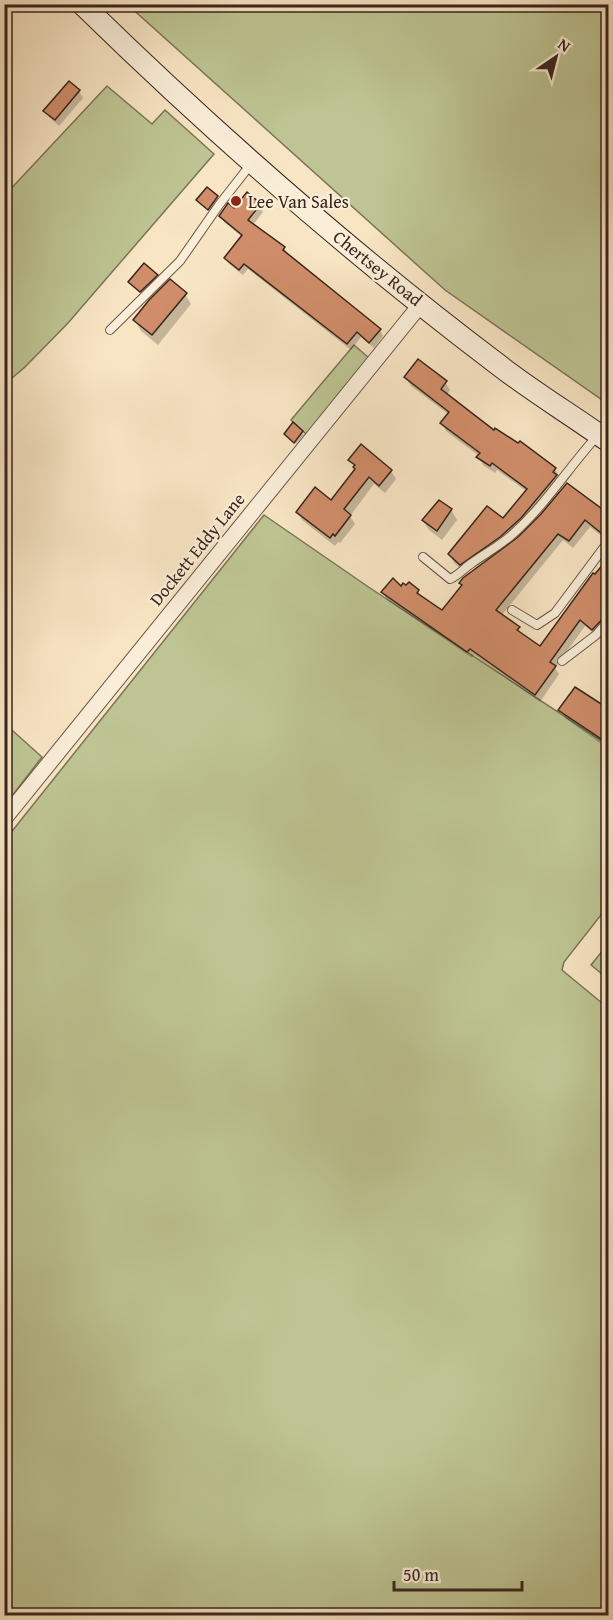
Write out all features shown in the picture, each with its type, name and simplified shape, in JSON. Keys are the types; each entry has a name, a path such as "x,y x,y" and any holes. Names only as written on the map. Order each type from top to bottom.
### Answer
{"main road":[{"name":"Chertsey Road","path":"82,4 252,163 421,304 502,368 604,438"}],"street":[{"name":"Dockett Eddy Lane","path":"4,819 421,304"}],"lane":[{"path":"110,330 180,261 252,163"},
{"path":"423,557 450,579 458,576 469,565 513,534 540,507 582,453 604,438"},
{"path":"512,610 537,625 555,613 609,542"},
{"path":"562,661 596,635 609,621"}],"green space":[{"path":"128,5 608,5 608,404 445,290"},
{"path":"107,86 152,124 165,110 214,154 68,323 5,384 5,195"},
{"path":"354,345 369,358 308,436 291,420"},
{"path":"264,515 608,745 608,906 564,962 562,970 608,1008 608,1615 5,1615 5,840"},
{"path":"4,723 42,757 5,805 4,805"},
{"path":"608,944 608,979 591,965"}],"building":[{"path":"69,81 80,90 55,120 43,111"},
{"path":"207,187 218,196 208,210 196,200"},
{"path":"247,192 261,204 248,220 285,247 283,250 381,329 369,343 357,332 347,344 244,264 239,270 224,258 242,235 219,216 228,203 234,208"},
{"path":"144,263 158,275 140,292 128,282"},
{"path":"170,279 187,293 152,335 133,320"},
{"path":"418,359 447,381 441,389 494,430 495,428 518,443 520,441 556,468 553,472 557,475 521,518 500,537 460,565 448,554 487,506 503,518 527,489 492,463 490,466 476,457 480,453 440,423 449,412 404,377"},
{"path":"293,422 303,431 294,443 284,434"},
{"path":"361,444 392,470 379,486 369,477 344,509 351,515 335,536 333,534 330,538 296,512 315,487 331,500 355,469 353,467 355,465 348,460"},
{"path":"567,483 609,514 609,536 606,537 585,520 569,541 558,534 496,610 520,627 517,630 540,646 593,573 595,574 609,557 609,612 592,630 580,620 550,662 556,666 535,695 470,649 467,652 381,592 393,578 401,586 409,582 419,590 417,593 442,610 462,585 459,583 463,578 518,537"},
{"path":"439,500 452,509 437,531 422,520"},
{"path":"575,687 609,709 609,744 558,710"}],"place":[{"name":"Lee Van Sales","path":"236,201"}]}
